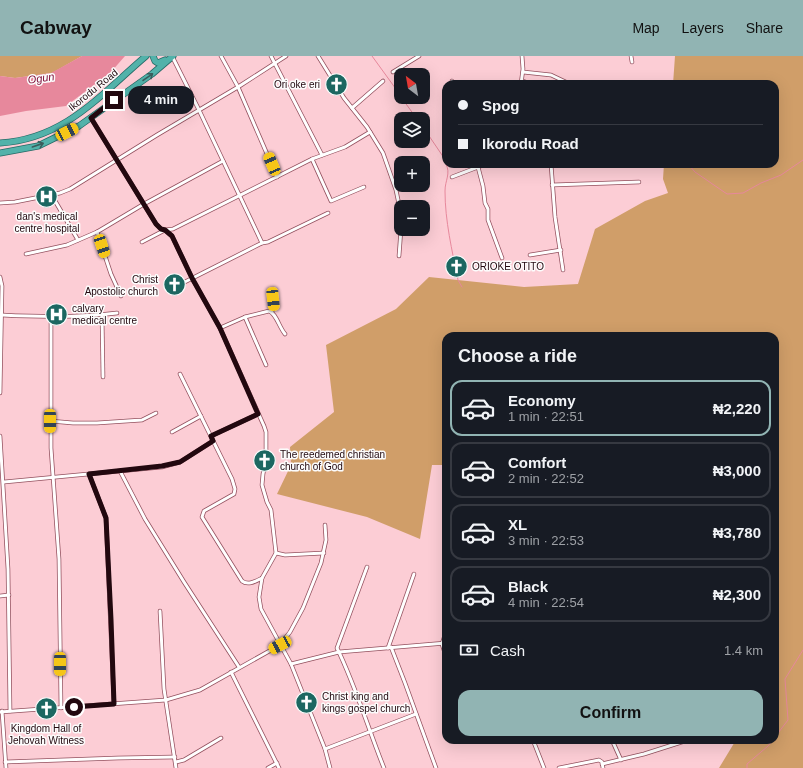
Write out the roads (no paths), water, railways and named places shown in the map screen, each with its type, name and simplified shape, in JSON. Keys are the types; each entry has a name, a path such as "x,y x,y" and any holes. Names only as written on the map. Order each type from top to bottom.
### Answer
{"highway":[{"name":"Ikorodu Road","path":"0,143 43,134 69,121 87,109 146,56"},
{"path":"153,56 154,61 158,63 172,56"},
{"name":"Ikorodu Road","path":"0,153 38,146 73,129 91,118 152,74 172,56"}],"street":[{"path":"172,56 262,243"},
{"path":"221,56 238,87 277,177"},
{"path":"271,56 322,155"},
{"path":"0,203 60,193 70,189 238,87 286,56"},
{"path":"318,56 344,98 370,132 385,157 398,200"},
{"path":"393,72 419,56"},
{"path":"522,56 522,80"},
{"path":"631,56 632,62"},
{"path":"523,72 551,75 562,80"},
{"path":"352,108 383,81"},
{"path":"91,118 156,224 172,236 192,278 220,328 266,432 266,459 262,485 264,495 271,510 276,552 262,578 259,602 261,609 291,664 325,749 330,768"},
{"path":"142,242 322,155 345,147 370,132"},
{"path":"312,160 331,201 364,187"},
{"path":"26,254 67,245 97,232 144,204 223,161"},
{"path":"452,177 475,168"},
{"path":"478,168 483,186 485,203 488,210 488,220 502,258"},
{"path":"551,168 555,217 563,270"},
{"path":"552,185 639,182"},
{"path":"50,194 78,240"},
{"path":"169,290 262,243 268,242 328,213"},
{"path":"97,232 111,274 121,296"},
{"path":"399,256 400,236"},
{"path":"530,255 561,250"},
{"path":"0,277 2,282 0,393"},
{"path":"272,290 274,307 272,311 280,328 285,334"},
{"path":"220,328 245,317 272,311"},
{"path":"2,315 51,317 117,313"},
{"path":"102,315 103,377"},
{"path":"51,317 50,421 52,477 59,559 60,708"},
{"path":"245,317 266,365"},
{"path":"180,374 232,479 235,492 229,498 204,511 202,516 242,581 249,584 262,578"},
{"path":"50,421 97,423 142,420 156,413"},
{"path":"211,436 258,414"},
{"path":"172,432 201,416"},
{"path":"0,436 4,482 9,595 10,711"},
{"path":"4,482 162,466 180,462 213,441"},
{"path":"120,471 145,519 239,667"},
{"path":"89,474 106,518 114,704"},
{"path":"6,768 1,711 166,700 200,690 280,645 290,632 303,608 324,553 326,540 325,525"},
{"path":"276,552 286,555 324,553"},
{"path":"367,567 337,648 347,669 369,732 384,768"},
{"path":"414,574 390,648 405,683 436,768"},
{"path":"0,596 9,595"},
{"path":"160,611 166,700 176,768"},
{"path":"291,664 339,652 442,644"},
{"path":"231,672 279,768"},
{"path":"325,749 416,714"},
{"path":"176,762 184,760 221,738"},
{"path":"535,744 544,768"},
{"path":"614,744 621,760"},
{"path":"602,764 677,744"},
{"path":"6,762 175,757"},
{"path":"559,768 599,760 603,768"},
{"path":"268,768 277,763"}],"water":[{"name":"Ogun","path":"82,56 125,56 111,72 66,106 0,116 0,76 15,78 51,73"}],"waterway":[{"path":"372,56 394,86"},
{"path":"406,104 412,112"},
{"path":"430,137 442,155"},
{"path":"692,168 727,194 743,193 761,183 781,175 803,160"},
{"path":"447,168 448,174 445,187 445,202 451,247 458,280 462,287"},
{"path":"779,732 788,720 785,679 803,650"},
{"path":"747,768 747,764 770,744"}],"place":[{"name":"Ori oke eri","path":"336,84"},
{"name":"dan's medical centre hospital","path":"47,196"},
{"name":"ORIOKE OTITO","path":"457,266"},
{"name":"Christ Apostolic church","path":"174,285"},
{"name":"calvary medical centre","path":"57,314"},
{"name":"The reedemed christian church of God","path":"264,460"},
{"name":"Christ king and kings gospel church","path":"307,702"},
{"name":"Kingdom Hall of Jehovah Witness","path":"46,708"}]}
